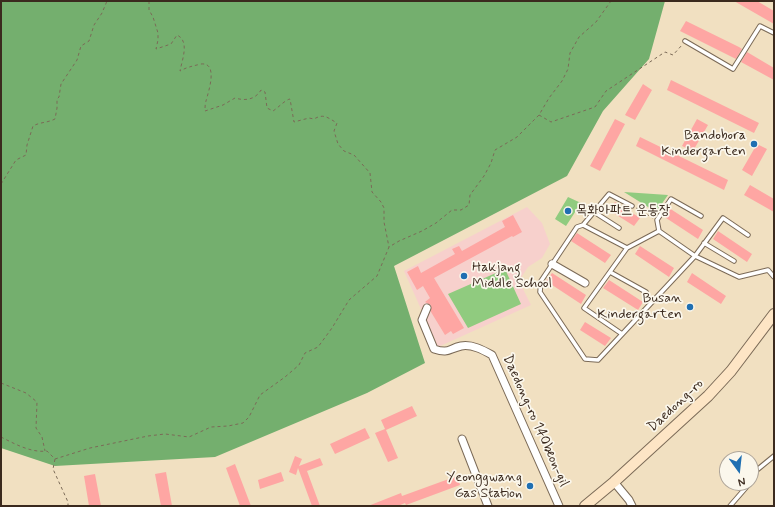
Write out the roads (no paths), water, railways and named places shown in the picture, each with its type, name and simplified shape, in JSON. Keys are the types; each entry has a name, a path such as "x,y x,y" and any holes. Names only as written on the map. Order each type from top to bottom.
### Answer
{"main road":[{"name":"Daedong-ro","path":"585,506 614,482 708,396 731,371 773,318"}],"street":[{"path":"552,264 585,283"},
{"name":"Daedong-ro 140beon-gil","path":"427,308 422,320 434,349 444,352 463,346 479,348 492,355 559,506"},
{"path":"462,439 488,506"},
{"path":"614,482 632,506"}],"lane":[{"path":"686,41 733,69 760,26 774,33"},
{"path":"583,226 609,194 632,206"},
{"path":"701,216 671,199 657,220 659,231 694,256 739,277 768,270 774,278"},
{"path":"594,212 619,228"},
{"path":"627,248 583,226 577,227 541,281 540,292 585,359 598,360 694,256 723,218 748,235"},
{"path":"622,334 584,308 627,248 659,231"},
{"path":"704,243 734,261"},
{"path":"610,272 646,292"},
{"path":"759,468 774,456"},
{"path":"730,506 743,491"}],"place":[{"name":"Bandobora Kindergarten","path":"754,144"},
{"name":"목화아파트 운동장","path":"568,211"},
{"name":"Hakjang Middle School","path":"464,276"},
{"name":"Busan Kindergarten","path":"690,307"},
{"name":"Yeonggwang Gas Station","path":"530,486"}]}
